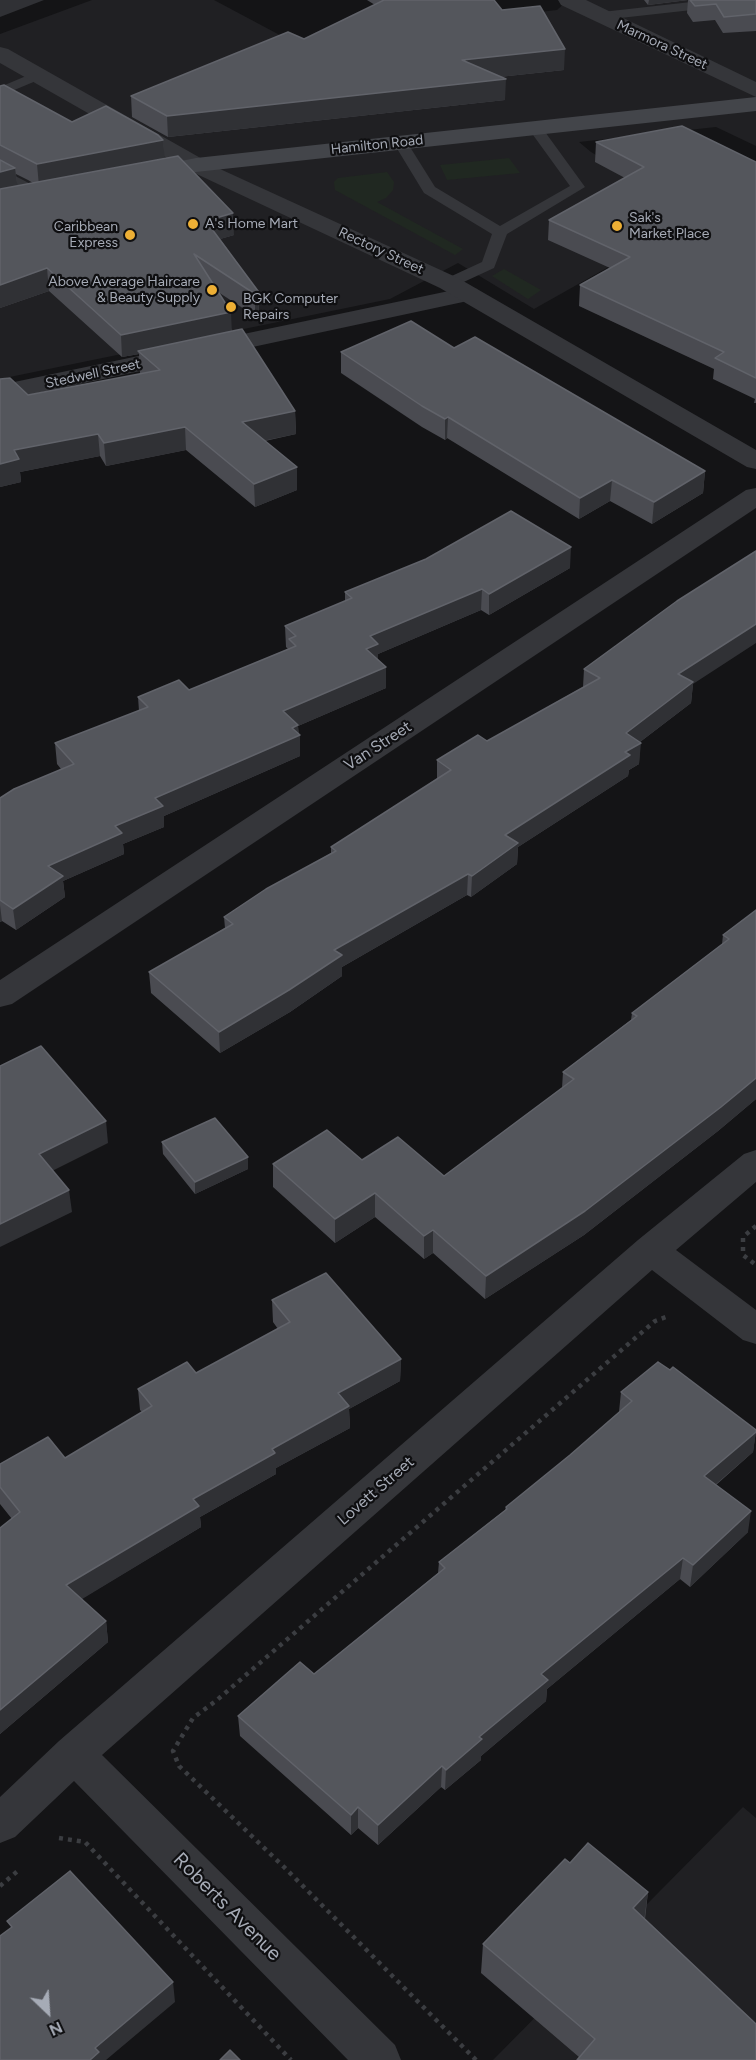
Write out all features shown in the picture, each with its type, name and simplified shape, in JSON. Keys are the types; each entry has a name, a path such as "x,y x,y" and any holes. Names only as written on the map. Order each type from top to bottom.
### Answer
{"main road":[{"name":"Hamilton Road","path":"119,180 196,165 756,104"},
{"path":"10,201 52,193"}],"street":[{"name":"Marmora Street","path":"569,0 756,90"},
{"name":"Rectory Street","path":"0,54 196,165 459,289 756,461"},
{"name":"Stedwell Street","path":"0,393 459,289"},
{"name":"Van Street","path":"0,996 756,496"},
{"name":"Lovett Street","path":"0,1824 74,1754 651,1250 756,1163"},
{"path":"651,1250 756,1330"},
{"name":"Roberts Avenue","path":"74,1754 379,2060"}],"lane":[{"path":"602,16 746,0"},
{"path":"0,92 38,75"},
{"path":"459,289 489,265 500,232 578,187 535,128"},
{"path":"400,142 429,190 500,232"},
{"path":"0,172 52,193"}],"path":[{"path":"756,1226 743,1237 743,1256 756,1265"},
{"path":"476,2060 284,1867 179,1766 173,1751 193,1718 217,1700 655,1321 674,1314"},
{"path":"54,1842 60,1837 85,1842 291,2060"},
{"path":"0,1886 24,1865"}],"shaded area":[{"path":"92,0 214,0 291,41 557,10 568,0 756,0 756,146 716,127 579,142 591,152 699,216 534,309 458,263 390,299 0,379 0,34"},
{"path":"509,158 520,173 447,180 440,165"},
{"path":"387,172 394,182 393,190 386,198 377,202 463,249 455,255 335,190 334,182 338,178"},
{"path":"504,269 541,290 528,299 492,276"},
{"path":"743,1807 756,1818 756,2060 493,2060"}],"building":[{"path":"384,0 494,0 502,10 540,6 565,49 462,60 506,79 167,116 131,96 288,32 304,39"},
{"path":"690,0 756,0 756,14 724,17 716,4 695,6"},
{"path":"4,85 72,122 106,106 163,140 37,164 0,145 0,86"},
{"path":"682,126 756,162 756,378 715,358 724,352 580,285 630,257 549,220 644,167 596,142"},
{"path":"178,156 233,213 206,221 258,291 255,294 194,254 231,312 121,335 47,268 0,285 0,189"},
{"path":"0,160 15,168 0,172"},
{"path":"411,321 454,348 475,337 705,471 654,502 612,480 580,498 448,417 445,419 422,406 341,352"},
{"path":"242,329 295,411 242,422 297,467 254,484 185,427 104,443 98,434 14,450 19,459 0,464 0,379 10,378 28,395 160,370 138,351"},
{"path":"511,511 571,547 489,594 482,589 370,636 378,644 366,649 386,667 283,711 298,725 292,728 300,735 155,798 163,806 115,826 122,833 48,866 63,876 13,909 0,900 0,798 14,789 74,764 55,743 148,707 138,697 179,680 189,690 296,646 289,639 296,636 285,626 352,598 345,592 426,559"},
{"path":"756,551 756,624 678,674 693,682 626,733 641,743 625,752 630,755 505,835 518,843 472,876 468,874 334,950 342,955 219,1032 149,972 233,924 224,917 266,889 336,851 331,847 451,770 437,760 478,735 487,741 600,678 584,669 677,601"},
{"path":"756,910 756,1078 585,1211 486,1276 433,1230 424,1236 375,1193 335,1219 273,1164 327,1130 362,1160 398,1137 444,1176 574,1079 563,1072 637,1016 632,1013 729,939 723,935"},
{"path":"41,1046 106,1121 39,1154 69,1190 0,1224 0,1066"},
{"path":"215,1118 248,1157 195,1182 162,1142"},
{"path":"326,1273 401,1359 338,1393 349,1406 272,1449 275,1453 193,1499 199,1506 66,1585 106,1621 0,1710 0,1528 20,1512 0,1487 0,1464 48,1437 65,1458 152,1406 138,1389 187,1362 196,1373 290,1322 272,1300"},
{"path":"658,1362 670,1370 673,1367 756,1430 704,1476 751,1511 693,1565 683,1558 541,1674 548,1680 479,1737 482,1739 446,1770 442,1766 378,1825 358,1807 351,1815 238,1716 300,1662 314,1674 445,1568 439,1562 507,1509 506,1507 632,1401 621,1392"},
{"path":"588,1843 648,1892 633,1908 756,2024 756,2060 577,2060 595,2039 483,1944 565,1859 570,1863"},
{"path":"70,1871 173,1982 95,2048 99,2052 90,2060 0,2060 0,1936 12,1927 7,1921"},
{"path":"230,2050 240,2060 220,2060"}],"place":[{"name":"A's Home Mart","path":"193,224"},
{"name":"Sak's Market Place","path":"617,226"},
{"name":"Caribbean Express","path":"130,235"},
{"name":"Above Average Haircare & Beauty Supply","path":"212,290"},
{"name":"BGK Computer Repairs","path":"231,307"}]}
